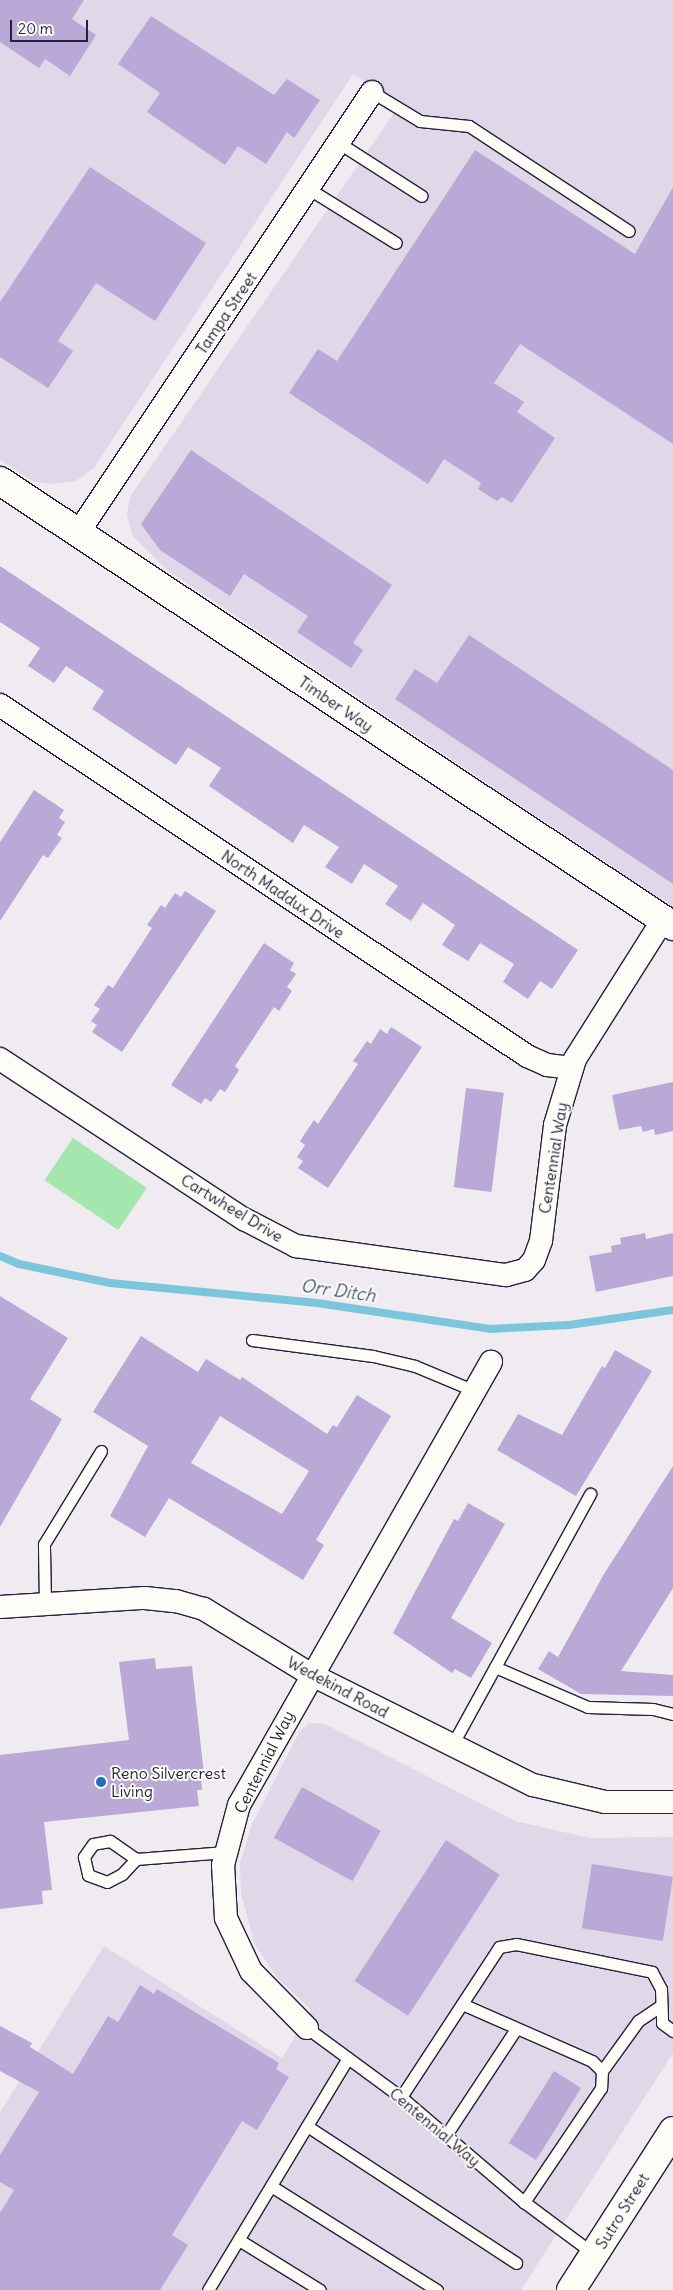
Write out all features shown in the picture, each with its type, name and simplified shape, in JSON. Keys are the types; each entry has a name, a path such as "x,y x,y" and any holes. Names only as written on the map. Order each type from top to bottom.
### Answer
{"street":[{"name":"Tampa Street","path":"78,533 372,92"},
{"name":"Timber Way","path":"0,481 668,923"},
{"name":"North Maddux Drive","path":"4,716 527,1056 547,1065 572,1068"},
{"name":"Centennial Way","path":"525,1270 534,1260 541,1241 555,1125 572,1068 601,1011 668,923"},
{"name":"Cartwheel Drive","path":"0,1059 244,1218 296,1246 490,1274 525,1270"},
{"name":"Centennial Way","path":"307,2028 251,1971 234,1936 226,1918 223,1865 226,1852 239,1805 310,1674 491,1362"},
{"name":"Wedekind Road","path":"0,1607 145,1598 176,1601 204,1609 310,1674 451,1747 533,1785 569,1796 605,1802 673,1802"},
{"name":"Sutro Street","path":"571,2290 673,2131"}],"lane":[{"path":"372,92 420,121 469,126 629,231"},
{"path":"339,143 422,196"},
{"path":"309,189 396,243"},
{"path":"252,1340 373,1356 415,1366 475,1390"},
{"path":"45,1604 44,1544 101,1451"},
{"path":"451,1747 590,1494"},
{"path":"495,1667 588,1707 653,1709 673,1714"},
{"path":"136,1859 226,1852"},
{"path":"401,2097 499,1947 516,1944 652,1972 661,1988 660,2006 662,2023 673,2031"},
{"path":"462,2004 592,2061 602,2071"},
{"path":"524,2202 601,2088 602,2071 638,2021 660,2006"},
{"name":"Centennial Way","path":"307,2028 401,2097 524,2202 594,2255"},
{"path":"446,2135 516,2029"},
{"path":"208,2290 348,2058"},
{"path":"307,2126 516,2263"},
{"path":"271,2186 437,2290"},
{"path":"239,2240 320,2290"}],"shaded area":[{"path":"0,0 673,0 673,907 167,570 132,535 127,515 130,497 400,104 353,74 94,468 76,481 51,484 32,481 0,460"},
{"path":"309,1723 325,1724 515,1821 590,1838 673,1837 673,2053 521,2290 0,2290 0,2112 104,1946 282,2058 311,2010 277,1978 254,1943 241,1893 240,1863 252,1824 300,1731"}],"green space":[{"path":"73,1138 147,1188 118,1230 44,1180"}],"building":[{"path":"0,0 84,0 72,19 96,35 70,76 45,59 39,68 0,42"},
{"path":"151,16 274,95 287,79 320,100 294,138 287,132 266,164 238,146 225,165 147,112 160,93 118,64"},
{"path":"475,150 635,254 673,187 673,444 520,344 494,383 524,402 517,412 555,438 512,503 502,497 497,501 478,489 481,483 444,459 428,484 289,393 318,349 337,361"},
{"path":"90,167 206,243 155,321 96,283 58,341 73,351 48,388 0,357 0,302"},
{"path":"191,450 392,585 353,643 363,650 351,668 297,632 308,616 244,574 230,596 160,550 141,524"},
{"path":"0,566 578,950 552,989 540,981 528,999 503,982 514,964 480,943 468,961 442,945 455,925 423,903 411,921 385,904 398,886 364,864 352,884 325,867 339,847 304,825 293,843 209,786 221,768 188,747 176,765 92,709 104,691 66,666 54,683 28,666 40,648 0,622"},
{"path":"469,635 673,770 673,884 395,699 415,669 437,683"},
{"path":"34,790 64,810 59,818 65,822 57,835 62,838 48,858 43,855 0,921 0,842"},
{"path":"185,891 216,911 122,1052 92,1032 97,1025 91,1021 100,1009 94,1005 108,985 113,988 152,928 147,925 161,905 165,908 175,893 181,897"},
{"path":"264,943 294,963 290,970 296,974 287,987 292,991 279,1011 274,1007 235,1066 239,1070 225,1092 220,1089 211,1102 205,1098 201,1104 171,1085"},
{"path":"391,1027 422,1047 328,1188 298,1168 303,1161 297,1157 305,1145 300,1141 314,1120 318,1124 358,1064 353,1061 367,1041 371,1044 380,1029 387,1034"},
{"path":"673,1082 673,1131 655,1135 654,1129 643,1132 641,1126 619,1130 612,1095"},
{"path":"466,1088 504,1093 492,1192 454,1187"},
{"path":"645,1233 646,1239 673,1233 673,1276 596,1292 589,1256 612,1252 611,1246 621,1244 620,1238"},
{"path":"0,1296 68,1338 30,1399 62,1419 0,1527"},
{"path":"141,1336 198,1372 206,1359 240,1380 242,1377 327,1434 333,1425 337,1427 357,1395 391,1416 316,1540 324,1545 303,1580 169,1498 145,1537 110,1516 148,1446 93,1412","holes":["220,1416 309,1471 282,1514 191,1463"]},
{"path":"615,1350 652,1371 576,1496 497,1450 518,1414 562,1435 602,1366 605,1368"},
{"path":"673,1466 673,1588 621,1671 673,1675 673,1696 581,1694 538,1669 549,1651 558,1657 604,1574"},
{"path":"468,1503 505,1524 451,1618 492,1643 471,1678 455,1669 452,1673 393,1633 454,1519 458,1521"},
{"name":"Reno Silvercrest Living","path":"155,1658 156,1669 192,1666 204,1775 201,1775 202,1790 197,1790 199,1806 44,1822 52,1890 42,1891 43,1904 0,1909 0,1755 129,1740 119,1662"},
{"path":"302,1787 381,1831 353,1881 274,1838"},
{"path":"446,1840 500,1875 408,2016 355,1981"},
{"path":"592,1864 673,1877 663,1941 582,1928"},
{"path":"140,1985 154,1994 157,1989 279,2063 276,2069 289,2077 257,2130 242,2121 172,2235 188,2245 160,2290 0,2290 0,2213 14,2190 0,2182 0,2155 39,2092 0,2071 0,2026 32,2043 30,2047 73,2074 108,2016 118,2022"},
{"path":"554,2071 581,2088 536,2160 509,2143"}],"waterway":[{"name":"Orr Ditch","path":"0,1256 19,1264 110,1283 317,1303 490,1329 569,1325 673,1310"}],"place":[{"name":"Reno Silvercrest Living","path":"101,1782"}]}
